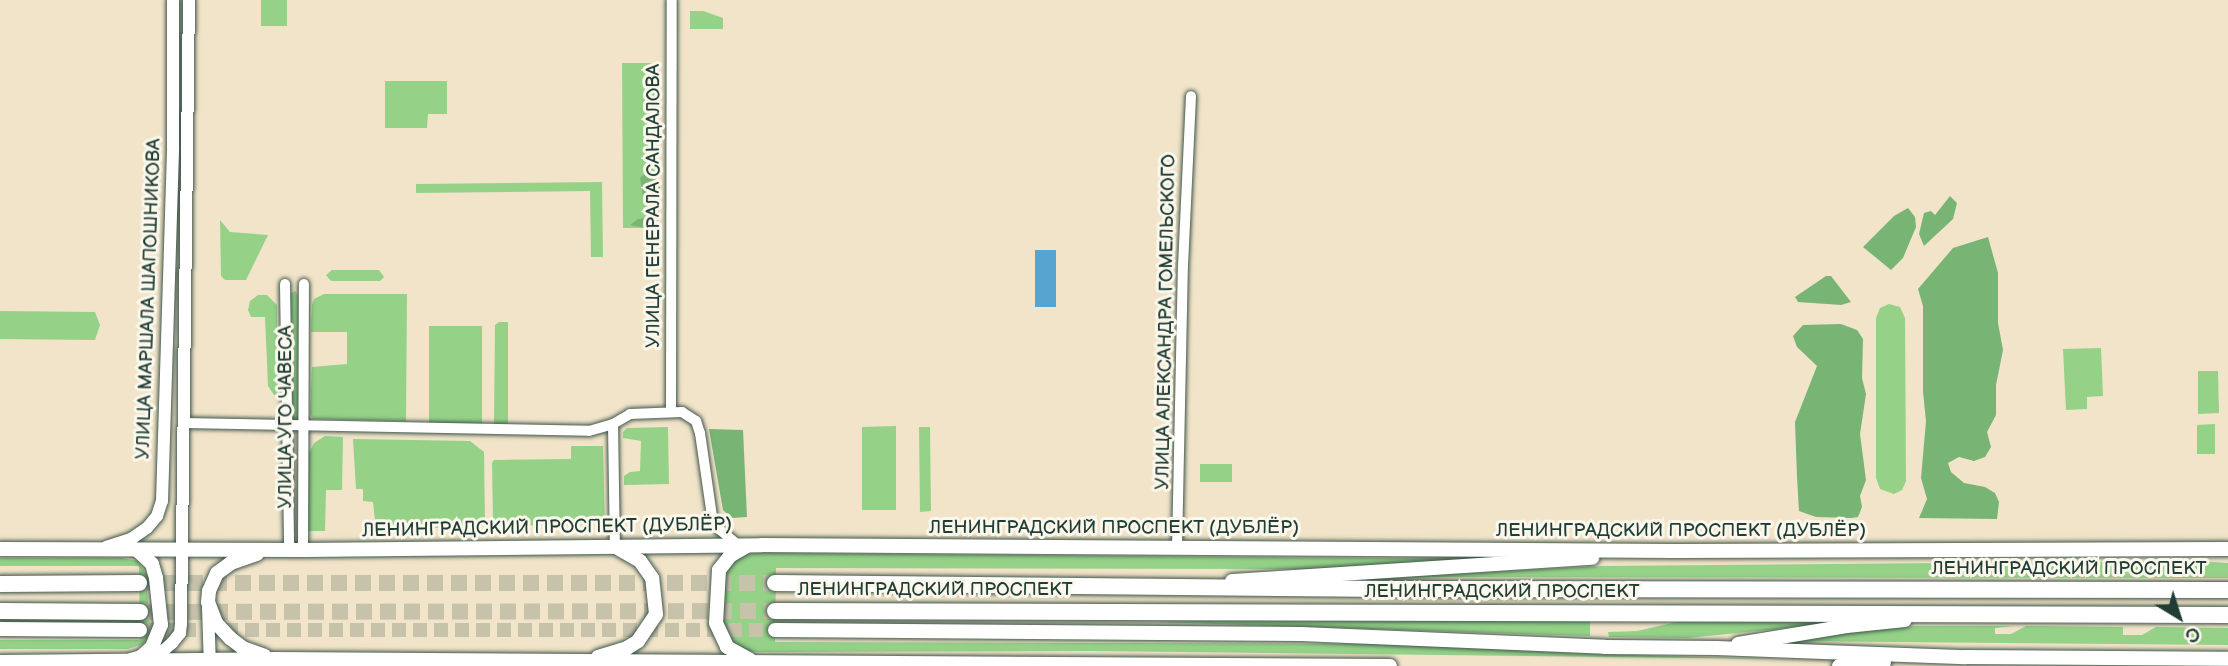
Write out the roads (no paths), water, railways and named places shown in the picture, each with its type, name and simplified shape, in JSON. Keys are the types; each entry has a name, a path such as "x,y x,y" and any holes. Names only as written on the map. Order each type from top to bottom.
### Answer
{"main road":[{"name":"ЛЕНИНГРАДСКИЙ ПРОСПЕКТ (ДУБЛЁР)","path":"0,549 289,550 738,545 1674,551 2228,549"},
{"path":"762,545 738,550 719,570 716,623 727,647 744,658 763,663"},
{"path":"569,662 627,648 638,641 652,624 657,601 652,578 640,561 615,547"},
{"path":"134,659 152,648 160,625 156,578 152,564 137,550"},
{"path":"273,659 243,648 216,623 208,602 209,590 217,573 231,563 289,550"},
{"path":"2138,550 2228,558"},
{"path":"1156,586 1502,566 1674,551"},
{"path":"0,584 139,583"},
{"name":"ЛЕНИНГРАДСКИЙ ПРОСПЕКТ","path":"775,583 1433,590 2228,590"},
{"path":"0,611 140,612"},
{"name":"ЛЕНИНГРАДСКИЙ ПРОСПЕКТ","path":"775,611 2228,615"},
{"path":"1716,648 1847,626 1963,615"},
{"path":"0,629 140,630"},
{"path":"775,630 1154,631 1605,648 1716,648 1966,657 2228,659"},
{"path":"1839,666 1948,662 1966,657"},
{"path":"0,662 134,659 210,663 273,659 371,663 569,662 658,665 763,663 1390,666"}],"street":[{"name":"УЛИЦА МАРШАЛА ШАПОШНИКОВА","path":"85,549 121,543 140,534 157,516 162,501 173,147 173,0"},
{"name":"УЛИЦА МАРШАЛА ШАПОШНИКОВА","path":"134,659 164,650 180,633 189,0"},
{"name":"УЛИЦА ГЕНЕРАЛА САНДАЛОВА","path":"671,412 672,0"},
{"name":"УЛИЦА АЛЕКСАНДРА ГОМЕЛЬСКОГО","path":"1177,548 1183,266 1191,96"},
{"name":"УЛИЦА УГО ЧАВЕСА","path":"285,284 289,550"},
{"name":"УЛИЦА УГО ЧАВЕСА","path":"289,550 303,425 304,284"},
{"path":"185,423 590,432 613,424 630,414 682,412 696,421 709,508 719,529 738,545"},
{"path":"613,424 615,547"},
{"path":"208,602 210,663"}],"water":[{"path":"1035,250 1056,250 1056,307 1035,307"}],"tunnel":[{"path":"139,583 775,583"},
{"path":"140,612 775,611"},
{"path":"140,630 775,630"}]}
